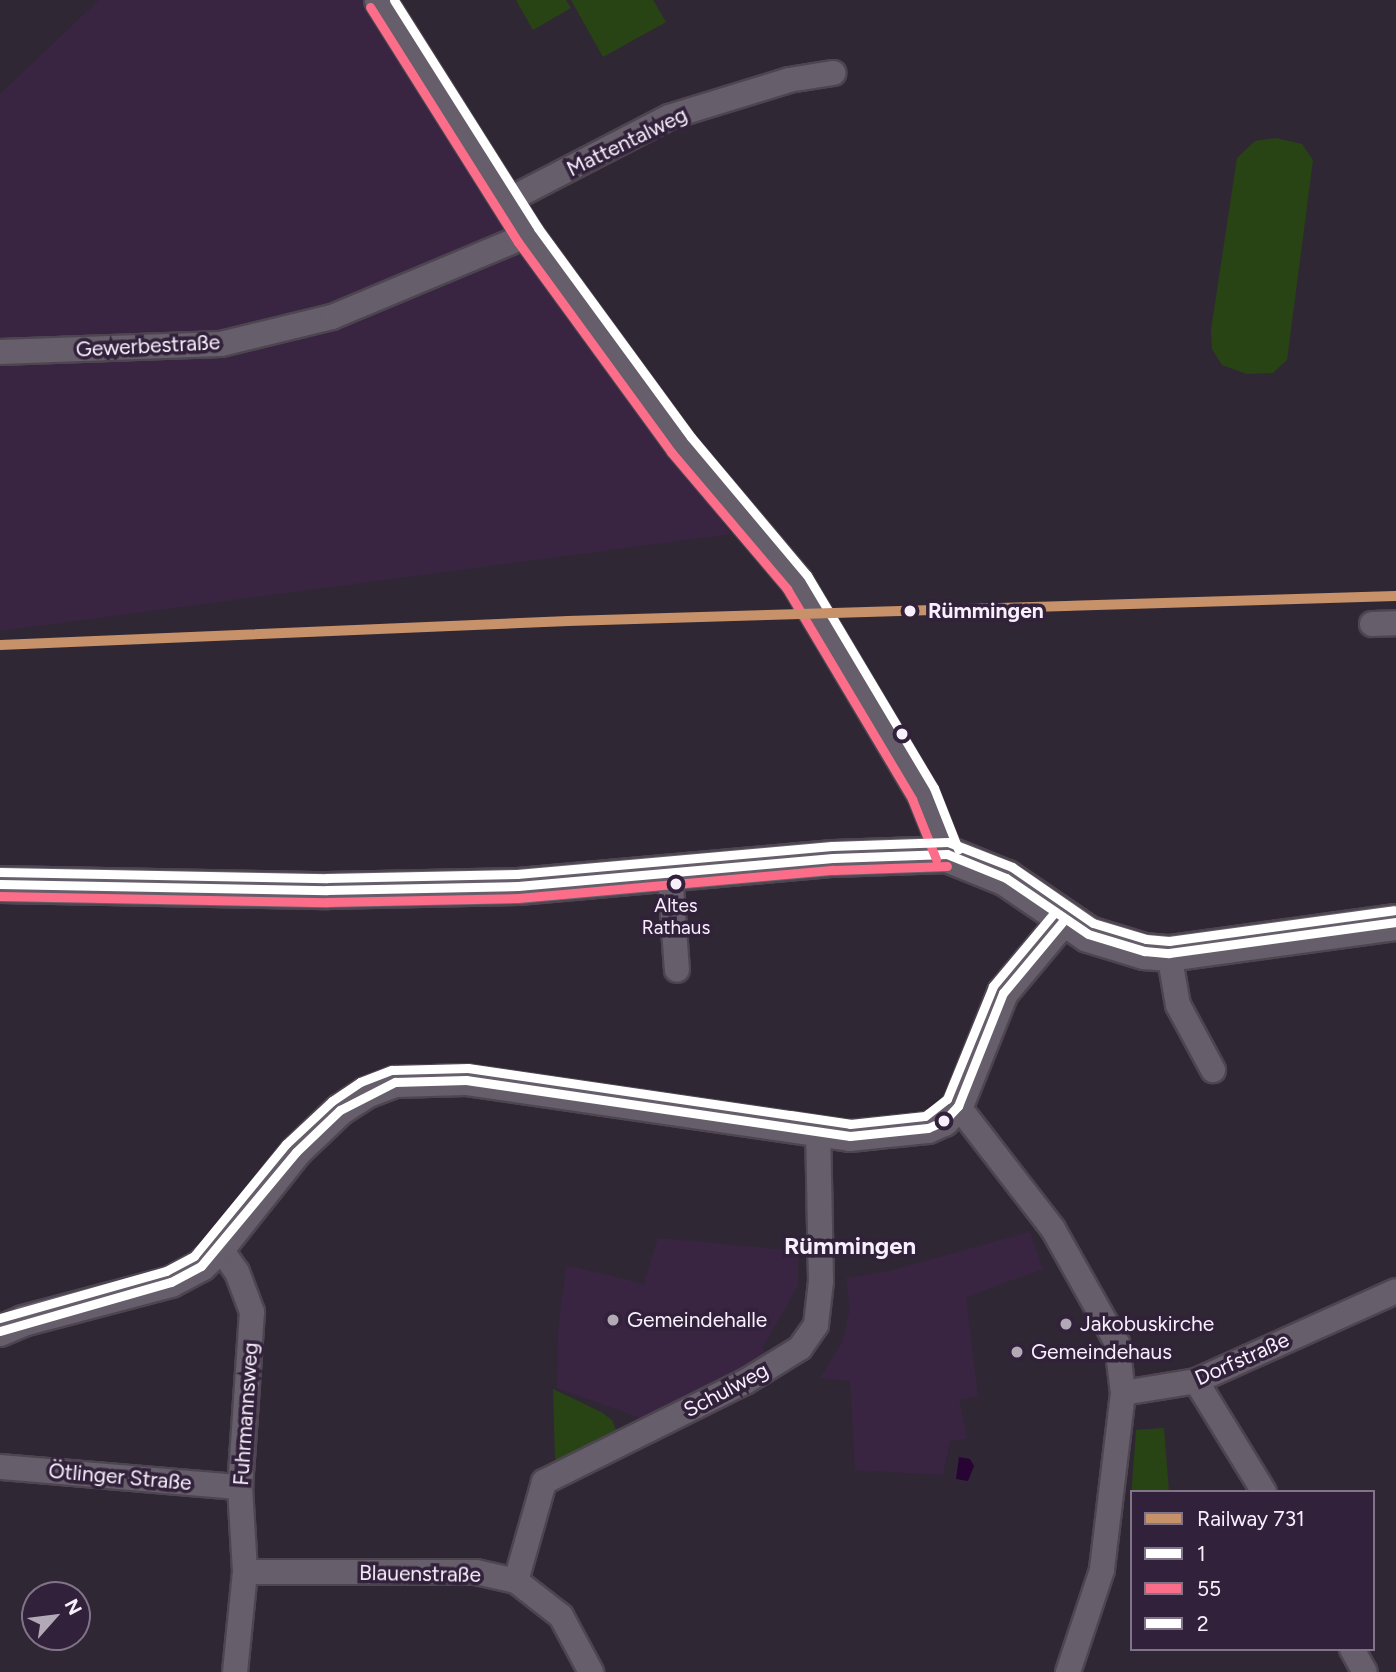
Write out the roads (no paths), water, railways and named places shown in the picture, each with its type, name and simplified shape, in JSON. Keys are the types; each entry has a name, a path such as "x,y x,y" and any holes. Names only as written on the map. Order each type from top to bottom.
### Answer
{"main road":[{"path":"0,884 327,890 517,886 947,854 1006,878 1063,920 1114,945 1169,953 1396,922"}],"street":[{"path":"380,0 528,235 681,445 797,582 923,794 947,854"},
{"name":"Mattentalweg","path":"507,201 669,117 789,80 833,73"},
{"name":"Gewerbestraße","path":"0,352 220,344 332,317 528,235"},
{"path":"670,873 677,970"},
{"path":"0,1331 23,1321 171,1282 201,1266 220,1248 296,1152 366,1093 395,1082 466,1080 850,1136 895,1134 944,1121 957,1106 1003,993 1063,920"},
{"path":"1169,953 1178,1005 1213,1070"},
{"path":"957,1106 1053,1229 1117,1343 1123,1393 1102,1570 1068,1672"},
{"name":"Schulweg","path":"516,1581 544,1482 745,1382 800,1348 817,1325 821,1281 818,1131"},
{"name":"Fuhrmannsweg","path":"220,1248 237,1272 253,1312 240,1486 245,1572 234,1672"},
{"name":"Dorfstraße","path":"1123,1393 1196,1381 1396,1291"},
{"path":"1196,1381 1263,1490"},
{"name":"Ötlinger Straße","path":"0,1467 240,1486"},
{"name":"Blauenstraße","path":"245,1572 476,1572 516,1581 561,1616 591,1672"},
{"path":"1353,1651 1365,1672"}],"rail line":[{"name":"731","path":"0,645 568,621 1396,596"}],"place":[{"name":"Rümmingen","path":"910,611"},
{"name":"Altes Rathaus","path":"676,884"},
{"name":"Gemeindehalle","path":"613,1320"},
{"name":"Jakobuskirche","path":"1066,1324"},
{"name":"Gemeindehaus","path":"1017,1352"}],"district":[{"name":"Rümmingen","path":"850,1246"}]}
